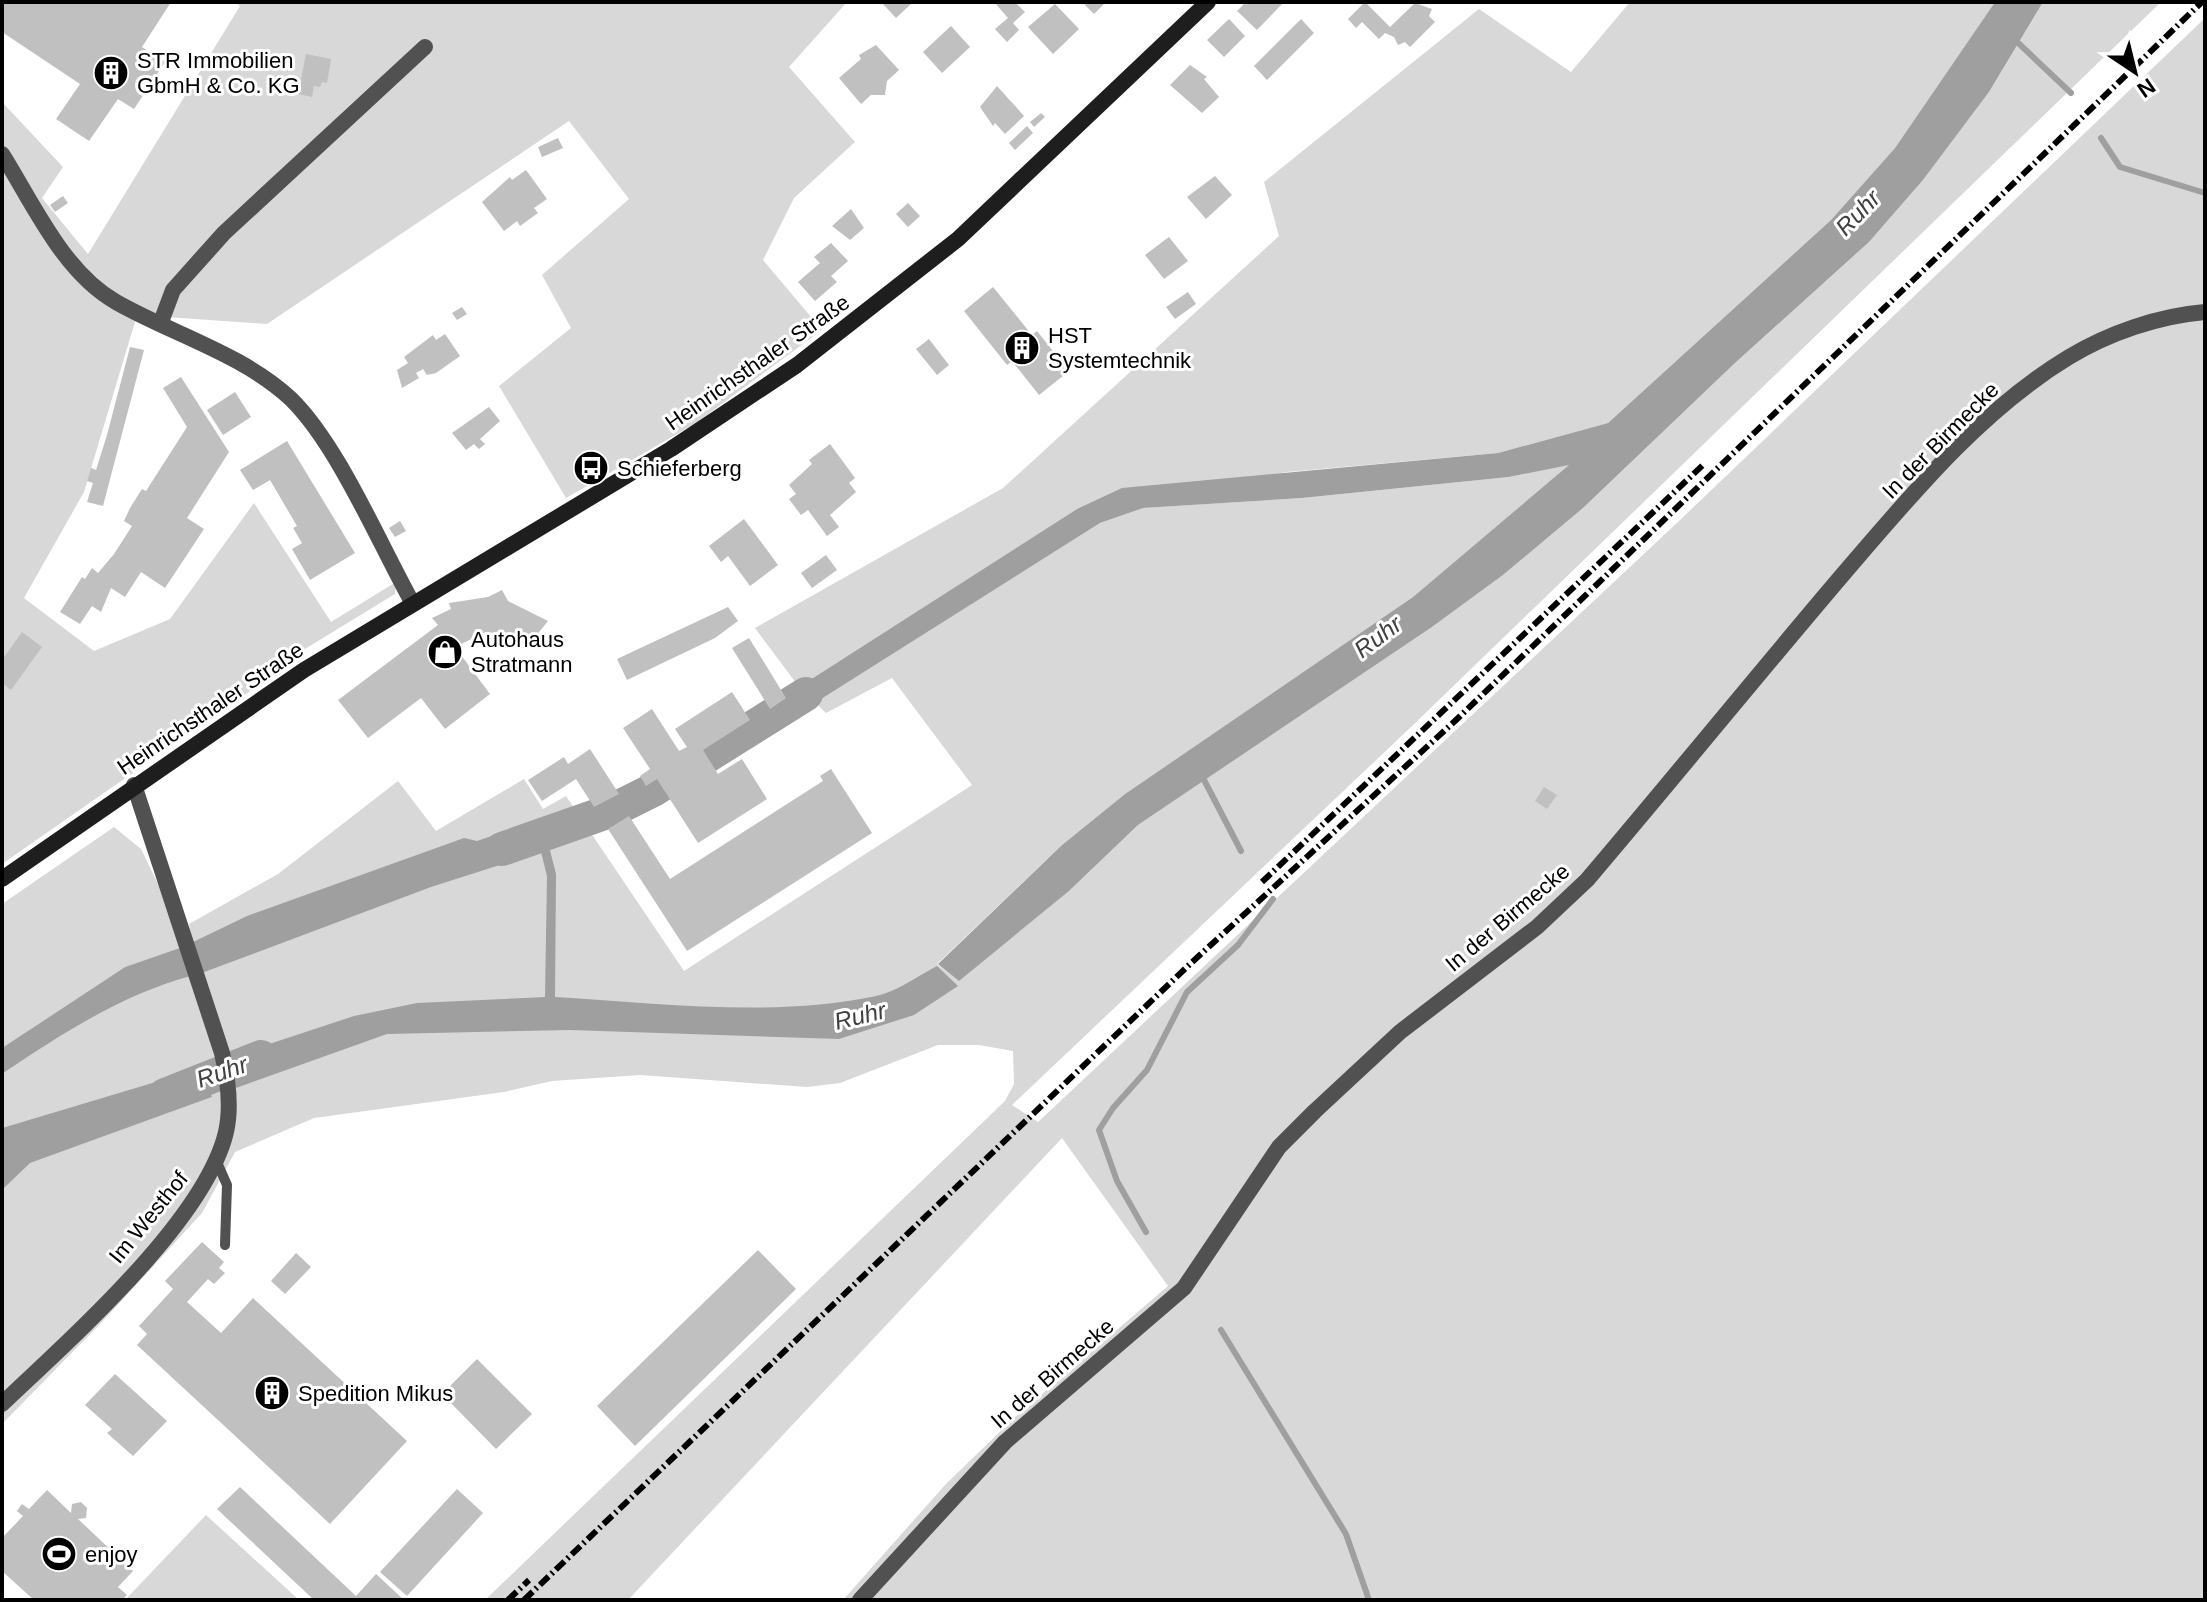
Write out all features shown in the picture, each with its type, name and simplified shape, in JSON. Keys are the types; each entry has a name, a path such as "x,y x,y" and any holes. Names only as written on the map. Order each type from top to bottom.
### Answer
{"main road":[{"name":"Heinrichsthaler Straße","path":"2,879 134,785 412,602 703,429 846,328 1013,190 1208,2"}],"street":[{"path":"161,322 173,290 224,233 361,102 425,47"},
{"path":"2,154 79,271 115,302 161,322 258,376 303,413 333,456 412,602"},
{"name":"In der Birmecke","path":"860,1600 1005,1442 1184,1288 1279,1147 1315,1111 1400,1032 1567,901 1875,537 1964,442 2029,385 2086,347 2178,314 2205,312"},
{"name":"Im Westhof","path":"2,1404 80,1330 182,1218 216,1160 226,1131 229,1094 219,1044 134,785"}],"lane":[{"path":"216,1160 227,1185 225,1245"}],"shaded area":[{"path":"234,2 847,2 789,67 855,142 794,198 763,260 822,330 696,423 566,498 499,386 571,328 542,275 629,199 569,121 267,324 137,315 84,492 24,598 94,651 170,619 254,503 331,622 396,582 395,594 264,674 266,680 2,864 2,102 63,167 42,198 88,254 240,6"},
{"path":"1630,2 1995,2 1895,148 1831,220 1608,423 1498,453 1287,472 1077,509 799,687 755,628 1003,488 1279,236 1264,182 1479,9 1571,72"},
{"path":"2043,2 2161,2 1411,727 1012,1105 1038,1122 1679,521 2205,18 2205,1600 843,1600 945,1485 1013,1419 1168,1286 1062,1138 628,1600 485,1600 1005,1101 1014,1084 1013,1051 979,1045 938,1045 840,1083 807,1087 640,1075 552,1081 504,1092 314,1118 235,1152 202,1213 102,1322 2,1424 2,1190 29,1163 212,1097 202,1068 2,1128 2,1074 69,1031 117,1005 141,993 191,976 183,948 125,967 2,1048 2,904 114,827 141,849 174,917 200,985 189,924 278,874 398,781 436,831 524,779 543,809 566,796 684,971 972,785 892,678 826,713 815,702 1100,523 1142,508 1302,498 1509,477 1571,464 1413,597 1125,794 1062,845 937,964 959,980 1069,891 1138,825 1432,627 1503,575 1583,508 1735,363 1869,242 1923,180 1989,92"},
{"path":"206,1515 299,1600 125,1600"}],"water":[{"path":"1995,2 2043,2 1989,92 1923,180 1869,242 1735,363 1583,508 1503,575 1432,627 1138,825 1069,891 959,981 938,964 1062,845 1125,794 1413,597 1569,465 1509,477 1302,498 1143,508 1100,523 775,728 766,714 799,687 1077,509 1122,488 1498,453 1608,423 1831,220 1895,148"},
{"path":"542,819 556,874 555,997 756,1008 837,1003 884,994 937,966 958,986 914,1015 839,1039 570,1030 387,1034 236,1088 227,1058 354,1016 417,1003 545,997 547,876 541,852 431,887 199,974 189,944 247,916 464,838 477,841"},
{"path":"183,947 191,976 141,993 117,1005 69,1031 2,1074 2,1048 125,967"},
{"path":"202,1068 212,1097 30,1163 2,1190 2,1128"}],"building":[{"name":"STR Immobilien GbmH & Co. KG","path":"2,2 171,2 142,47 165,62 134,109 118,99 89,141 56,119 80,84 2,32"},
{"path":"881,2 913,2 896,18"},
{"path":"994,2 1015,2 1025,12 1013,23 1019,30 1007,42 995,29 1008,18"},
{"path":"1082,2 1106,2 1094,14"},
{"path":"1246,2 1284,2 1257,30 1237,11"},
{"path":"1365,2 1390,27 1415,3 1432,9 1429,16 1435,22 1410,47 1405,42 1398,45 1394,37 1385,33 1379,39 1362,22 1356,28 1348,19"},
{"path":"1055,4 1079,29 1053,54 1028,27"},
{"path":"1229,19 1245,36 1224,57 1207,40"},
{"path":"1301,19 1314,33 1267,80 1254,66"},
{"path":"951,26 970,47 942,73 923,52"},
{"path":"876,45 899,70 887,81 885,95 871,95 861,104 839,78 861,59 859,55"},
{"path":"306,54 331,59 327,83 314,86 312,97 298,94"},
{"path":"1190,65 1207,77 1204,79 1219,97 1202,113 1170,85"},
{"path":"997,86 1024,116 1005,134 995,123 993,126 980,107"},
{"path":"1041,113 1045,117 1034,127 1030,122"},
{"path":"1027,126 1033,133 1015,150 1009,143"},
{"path":"558,138 563,148 542,157 538,147"},
{"path":"526,170 547,199 534,208 538,213 520,226 517,221 504,231 482,202 510,177 512,180"},
{"path":"1215,176 1232,195 1206,219 1187,197"},
{"path":"63,196 68,203 55,212 50,205"},
{"path":"908,203 920,216 908,227 896,214"},
{"path":"851,209 864,228 850,240 832,226"},
{"path":"1169,237 1188,261 1164,279 1145,255"},
{"path":"831,243 848,261 831,276 837,282 815,301 798,282 820,263 814,257"},
{"name":"HST Systemtechnik","path":"993,287 1032,335 1037,331 1069,371 1039,395 1012,361 1007,365 964,311"},
{"path":"1188,292 1196,304 1175,319 1166,307"},
{"path":"462,307 467,314 457,320 452,313"},
{"path":"445,334 460,356 436,373 427,375 423,369 416,373 419,378 402,388 397,370 408,363 404,357 433,335 436,340"},
{"path":"929,339 949,365 937,375 916,349"},
{"path":"130,347 144,350 103,506 87,502 93,483 87,481 91,468 96,470"},
{"path":"181,377 229,452 187,518 204,529 165,588 141,572 125,597 111,588 101,612 92,606 80,624 60,612 82,577 85,579 92,568 98,573 114,554 132,526 124,521 130,508 142,489 146,491 187,427 163,388"},
{"path":"235,392 251,417 223,435 207,410"},
{"path":"489,407 500,421 480,439 485,444 479,449 474,444 466,450 452,433"},
{"path":"287,441 355,553 310,580 292,549 302,543 293,528 297,526 270,480 253,490 240,470"},
{"path":"830,444 855,478 849,483 856,492 830,515 839,527 827,536 808,510 801,515 789,499 796,494 789,485 812,464 809,460"},
{"path":"744,519 778,565 750,586 728,556 721,562 709,546"},
{"path":"400,521 406,531 395,537 389,528"},
{"path":"826,555 837,570 812,588 801,573"},
{"path":"502,590 508,601 548,621 527,647 512,634 493,645 486,632 455,647 490,694 445,729 421,698 368,738 338,700 438,625 432,618 451,609 449,603 488,597"},
{"path":"728,607 738,621 715,638 627,680 617,659"},
{"path":"22,632 42,647 11,690 2,683 2,660"},
{"path":"749,638 786,698 770,709 732,648"},
{"path":"732,692 750,720 703,750 718,774 742,759 767,799 698,843 657,779 646,786 640,776 650,769 623,728 652,709 679,751 687,747 675,729"},
{"path":"590,749 619,794 594,807 576,779 542,801 528,780 564,757 568,764"},
{"path":"831,769 872,833 687,951 608,829 629,816 670,879 823,781 820,776"},
{"path":"1544,787 1557,795 1547,809 1535,801"},
{"name":"Spedition Mikus","path":"202,1242 224,1262 219,1268 225,1273 214,1284 208,1279 187,1302 221,1333 253,1298 407,1441 330,1524 137,1345 147,1334 139,1326 173,1289 165,1281"},
{"path":"758,1250 796,1289 635,1446 597,1406"},
{"path":"296,1253 311,1267 285,1294 271,1281"},
{"path":"477,1359 532,1414 496,1449 442,1394"},
{"path":"115,1374 167,1421 133,1456 107,1433 112,1429 85,1405"},
{"path":"240,1487 356,1596 376,1574 404,1600 314,1600 217,1509"},
{"path":"457,1489 483,1513 407,1596 380,1572"},
{"name":"enjoy","path":"47,1490 71,1513 72,1504 81,1502 87,1508 86,1518 78,1519 133,1571 118,1587 127,1595 122,1600 34,1600 2,1571 2,1538 23,1516 17,1511 22,1504 29,1509"}],"waterway":[{"path":"2015,40 2071,93"},
{"path":"2101,138 2120,167 2205,193"},
{"name":"Ruhr","path":"502,849 613,810 653,790 806,694"},
{"path":"1202,776 1241,851"},
{"path":"1146,1232 1117,1181 1099,1130 1113,1108 1147,1070 1187,992 1238,945 1273,899"},
{"name":"Ruhr","path":"165,1095 261,1057"},
{"path":"1221,1330 1346,1534 1369,1600"}],"railway":[{"path":"524,1600 1189,965 1455,721 2202,2"},
{"path":"1262,882 1704,464"},
{"path":"508,1600 529,1580"}],"place":[{"name":"STR Immobilien GbmH & Co. KG","path":"111,73"},
{"name":"HST Systemtechnik","path":"1022,348"},
{"name":"Schieferberg","path":"591,468"},
{"name":"Autohaus Stratmann","path":"445,652"},
{"name":"Spedition Mikus","path":"272,1393"},
{"name":"enjoy","path":"59,1554"}]}
